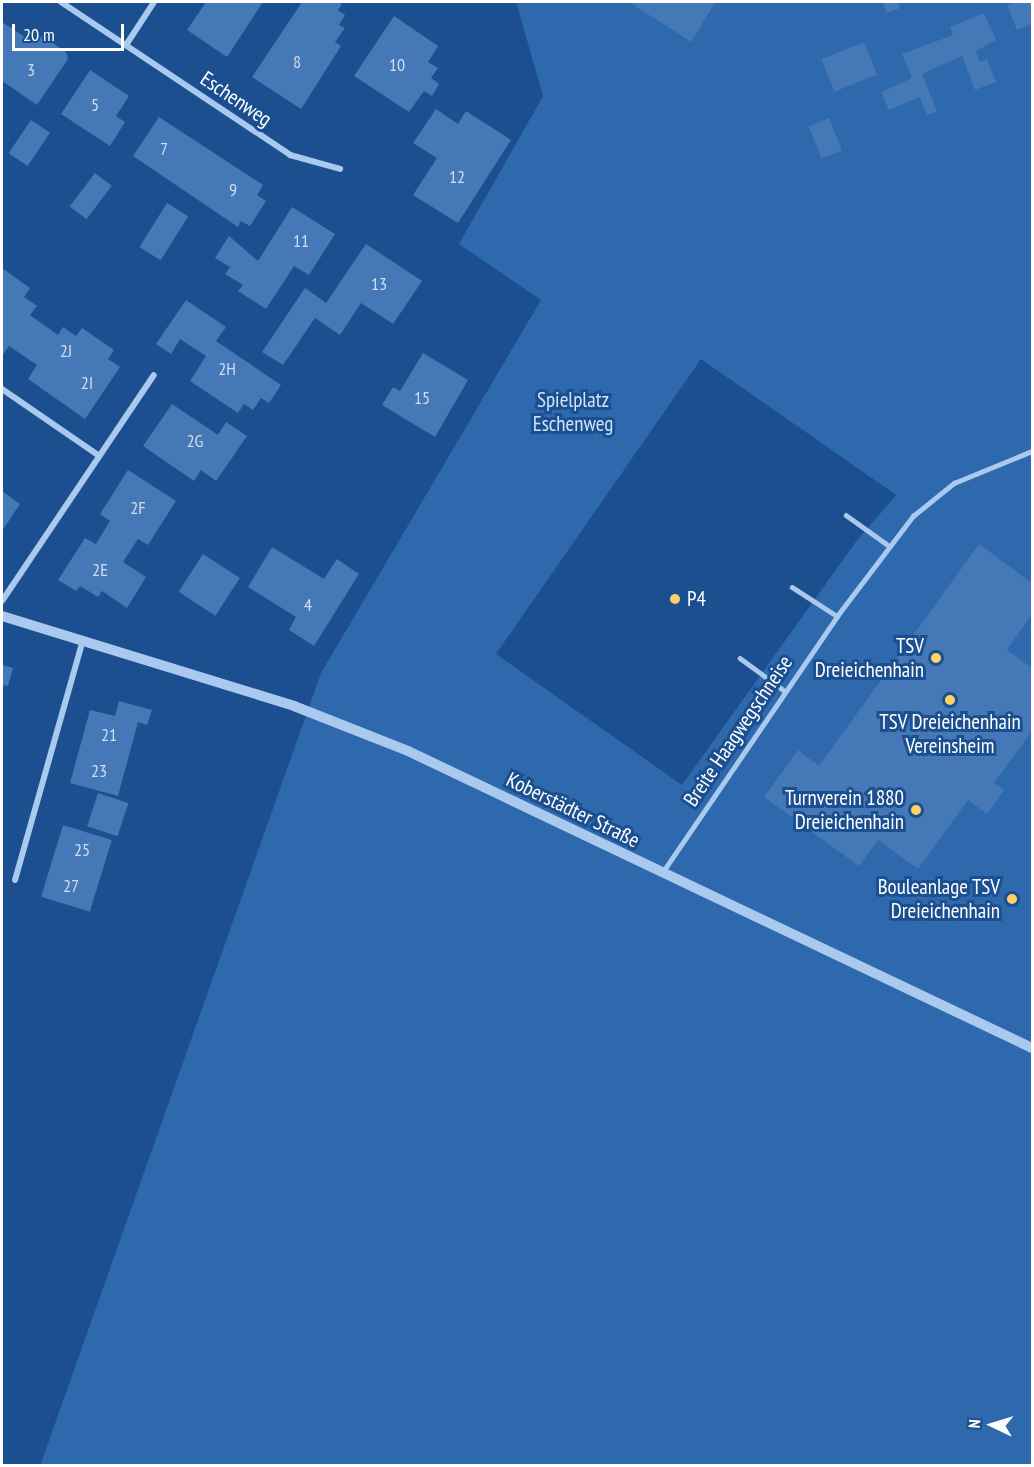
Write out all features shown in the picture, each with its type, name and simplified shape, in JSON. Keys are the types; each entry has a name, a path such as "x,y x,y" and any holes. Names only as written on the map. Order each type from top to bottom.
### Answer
{"street":[{"name":"Eschenweg","path":"61,2 291,155 340,170"},
{"path":"126,45 154,2"},
{"path":"2,601 98,455 154,375"},
{"path":"2,389 98,455"},
{"name":"Koberstädter Straße","path":"2,616 83,638 294,706 408,751 661,875 1032,1048"},
{"path":"15,880 83,638"}],"lane":[{"name":"Breite Haagwegschneise","path":"661,875 785,691 888,544 913,516 954,483 1032,451"},
{"path":"846,515 888,544"},
{"path":"792,587 837,616"},
{"path":"740,658 785,691"}],"green space":[{"name":"Spielplatz Eschenweg","path":"516,2 1032,2 1032,1465 40,1466 321,673 541,300 459,244 543,96","holes":["701,359 896,495 855,543 682,785 496,654"]}],"building":[{"path":"206,2 263,2 227,57 187,30"},
{"path":"302,2 342,4 338,10 345,15 339,25 345,28 335,42 341,46 301,109 252,77"},
{"path":"629,2 712,2 715,3 691,42"},
{"path":"882,2 898,2 900,8 887,13"},
{"path":"1032,2 1032,24 1017,30 1007,5"},
{"path":"984,13 996,40 976,51 980,62 987,59 996,82 975,90 962,56 922,74 937,111 927,115 920,97 889,110 881,92 912,78 902,54 953,35 950,27"},
{"path":"394,16 438,46 428,62 438,68 431,78 439,84 432,96 424,91 409,112 354,76"},
{"path":"2,22 34,43 42,36 66,52 68,59 37,105 2,81"},
{"path":"864,42 877,74 834,92 821,59"},
{"path":"90,70 129,96 116,116 125,122 110,146 61,114"},
{"path":"436,109 458,124 466,111 511,140 458,223 413,195 437,158 413,143"},
{"path":"159,117 263,185 257,195 266,201 250,226 241,221 238,227 133,156"},
{"path":"829,118 842,150 822,159 809,126"},
{"path":"31,120 50,133 28,166 9,153"},
{"path":"95,173 112,186 86,219 70,207"},
{"path":"167,203 188,216 161,260 139,247"},
{"path":"292,207 335,234 309,275 294,266 266,309 238,291 243,285 225,274 230,267 215,258 229,236 258,261"},
{"path":"366,244 422,281 393,324 361,303 340,335 315,318 283,365 262,352 305,288 326,303"},
{"path":"2,268 30,288 24,297 37,306 30,315 58,335 63,327 76,336 82,328 114,350 108,359 120,367 85,419 28,379 37,365 9,346 2,356"},
{"path":"186,300 226,327 216,341 281,385 269,403 261,398 253,410 244,404 238,413 190,381 206,356 180,339 171,354 156,344"},
{"path":"423,353 468,380 435,437 382,405 393,387 400,391"},
{"path":"172,404 218,435 226,422 247,436 216,481 201,470 194,481 143,446"},
{"path":"128,470 176,501 148,545 138,539 123,562 146,577 127,608 102,591 98,597 80,586 76,591 58,580 85,538 96,544 110,521 100,514"},
{"path":"2,491 20,504 2,531"},
{"name":"TSV Dreieichenhain Vereinsheim","path":"979,544 1032,583 1032,614 1007,650 1032,668 1032,731 994,783 1004,790 987,814 968,800 918,869 878,840 859,866 764,797 798,750 819,766"},
{"path":"272,547 324,579 337,559 359,574 314,646 289,630 296,617 248,587"},
{"path":"203,554 240,578 215,616 178,592"},
{"path":"2,665 13,668 8,686 2,685"},
{"path":"119,701 152,710 147,725 138,722 118,796 70,783 90,710 115,716"},
{"path":"98,793 128,803 118,836 87,826"},
{"path":"63,825 112,840 90,912 41,897"}],"place":[{"name":"P4","path":"675,599"},
{"name":"TSV Dreieichenhain","path":"936,658"},
{"name":"TSV Dreieichenhain Vereinsheim","path":"950,700"},
{"name":"Turnverein 1880 Dreieichenhain","path":"916,810"},
{"name":"Bouleanlage TSV Dreieichenhain","path":"1012,899"}]}
